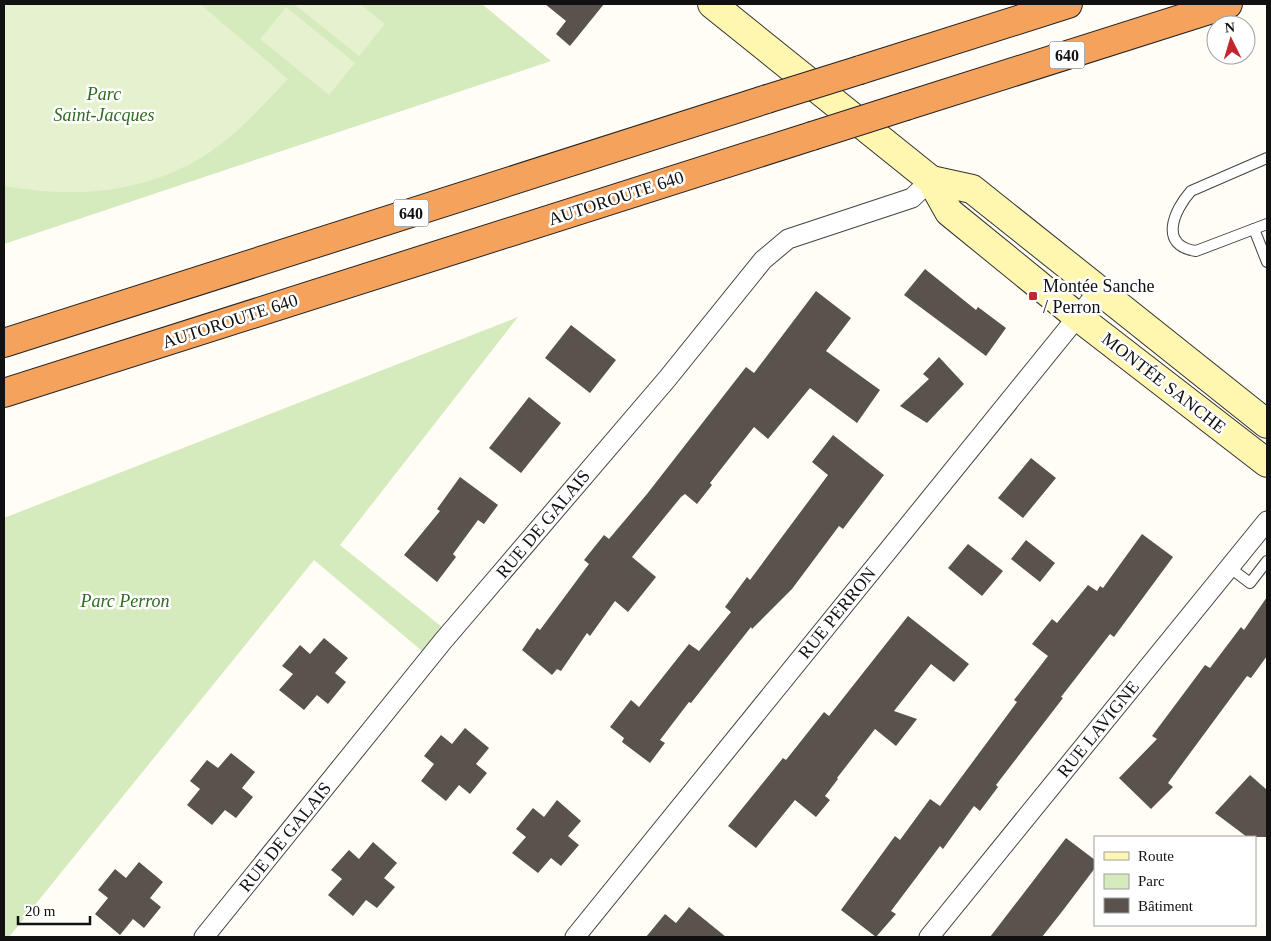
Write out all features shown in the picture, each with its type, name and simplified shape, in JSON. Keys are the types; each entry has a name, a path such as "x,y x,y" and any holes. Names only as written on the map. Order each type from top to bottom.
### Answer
{"highway":[{"name":"640","path":"4,343 1068,4"},
{"name":"AUTOROUTE 640","path":"4,394 1228,4"}],"street":[{"name":"MONTÉE SANCHE","path":"712,4 931,180 949,212 1078,316 1267,463"},
{"name":"MONTÉE SANCHE","path":"931,180 972,189 1100,289 1267,424"},
{"name":"RUE DE GALAIS","path":"204,937 462,612 666,379 739,288 776,248 796,235 912,198 931,180"},
{"name":"RUE PERRON","path":"575,937 1100,289"},
{"name":"RUE LAVIGNE","path":"930,937 1229,567 1266,526"}],"lane":[{"path":"1267,158 1190,191 1182,202 1173,221 1175,240 1187,250 1196,251 1267,224"},
{"path":"1254,229 1267,262"},
{"path":"1229,567 1250,584 1267,561"}],"green space":[{"name":"Parc Saint-Jacques","path":"4,4 482,4 551,61 4,244"},
{"path":"4,4 200,4 288,79 250,119 225,141 200,158 174,172 120,188 91,191 62,192 4,186"},
{"path":"294,4 360,4 385,24 359,56"},
{"path":"286,7 355,63 329,95 260,39"},
{"name":"Parc Perron","path":"518,317 340,545 447,631 422,651 314,560 9,937 4,937 4,518"}],"building":[{"path":"545,4 604,4 570,46 556,34 566,21"},
{"path":"925,269 976,310 978,307 1006,328 986,356 904,295"},
{"path":"816,291 851,318 826,351 880,390 857,423 810,388 768,439 754,427 710,483 712,485 697,504 685,494 681,497 632,557 656,577 628,612 615,601 590,636 587,633 561,671 557,669 552,675 522,650 537,628 540,630 589,564 584,560 604,535 609,539 647,494 746,367 754,373"},
{"path":"571,325 616,360 590,393 545,358"},
{"path":"939,357 964,384 927,423 900,406 929,379 923,374"},
{"path":"529,397 561,423 521,473 489,448"},
{"path":"833,435 884,475 843,529 839,526 792,589 752,629 751,627 691,703 689,702 660,740 665,743 650,763 622,742 624,738 610,727 631,700 639,707 689,644 699,651 731,612 725,607 747,577 750,580 828,475 812,462"},
{"path":"1031,458 1056,478 1023,518 998,498"},
{"path":"460,477 498,505 484,524 478,520 453,554 456,557 437,582 404,555 440,511 437,509"},
{"path":"1142,534 1173,557 1114,637 1110,634 1061,697 1063,698 996,785 998,787 980,811 974,806 943,849 940,846 891,911 896,914 876,937 841,910 895,836 900,840 930,799 940,806 1017,702 1014,700 1048,656 1032,644 1052,619 1057,623 1088,585 1097,591 1100,586 1103,588"},
{"path":"1026,540 1055,563 1040,582 1011,559"},
{"path":"968,544 1003,571 982,596 948,568"},
{"path":"1267,597 1267,656 1251,678 1247,676 1168,783 1173,787 1151,809 1119,778 1157,739 1152,736 1205,665 1210,668 1241,627 1244,630"},
{"path":"908,616 969,664 954,682 931,664 894,711 917,719 896,746 875,729 837,778 825,796 830,800 816,817 795,800 756,848 728,826 783,758 786,760 824,712 829,716"},
{"path":"324,638 348,658 335,673 346,682 328,704 317,695 304,710 279,690 293,674 282,666 300,645 310,654"},
{"path":"465,728 489,748 476,764 487,773 470,794 459,785 446,801 421,781 434,764 424,756 441,735 452,744"},
{"path":"231,753 255,772 242,788 253,797 236,818 225,810 212,825 187,805 200,789 190,781 207,760 218,768"},
{"path":"1250,775 1267,790 1267,837 1246,836 1215,813"},
{"path":"557,800 581,821 568,836 579,845 561,866 551,858 538,873 512,853 526,837 516,829 533,808 544,817"},
{"path":"1066,838 1094,859 1094,869 1042,937 990,937"},
{"path":"373,842 397,863 384,878 395,887 377,908 366,900 353,916 328,895 342,879 331,870 349,850 359,859"},
{"path":"139,862 163,882 150,898 161,907 144,928 133,919 120,935 95,914 108,898 98,890 115,869 126,878"},
{"path":"689,907 726,937 646,937 665,914 676,923"}],"place":[{"name":"Montée Sanche / Perron","path":"1033,296"}]}
